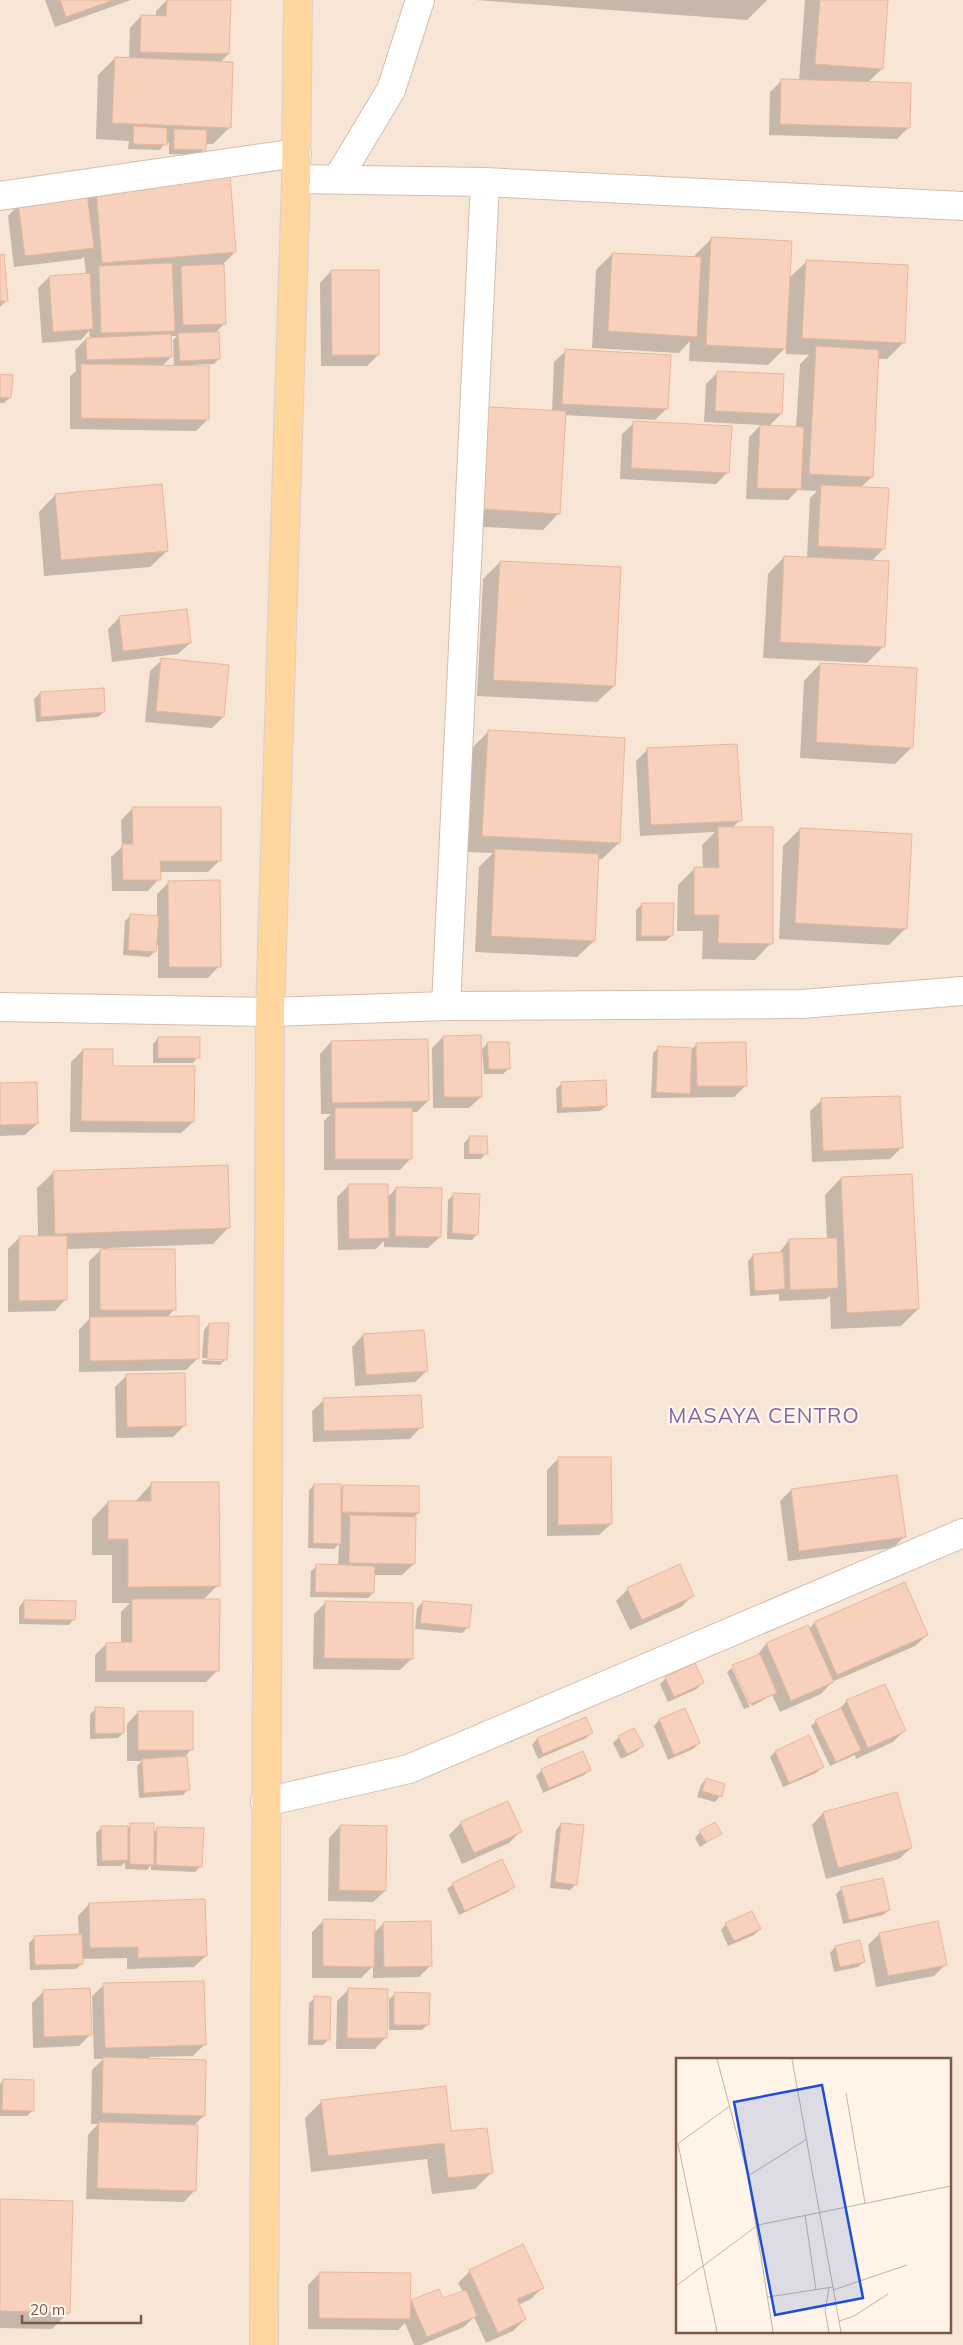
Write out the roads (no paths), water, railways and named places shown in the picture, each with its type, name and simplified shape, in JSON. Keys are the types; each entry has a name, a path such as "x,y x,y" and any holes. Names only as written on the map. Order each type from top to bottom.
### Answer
{"main road":[{"path":"264,2345 270,1012 296,166 298,0"}],"street":[{"path":"338,178 391,90 420,0"},
{"path":"0,196 296,166 338,178 485,182 963,206"},
{"path":"446,1006 485,182"},
{"path":"0,1007 270,1012 446,1006 802,1004 963,991"},
{"path":"265,1802 409,1769 963,1534"}],"district":[{"name":"MASAYA CENTRO","path":"764,1415"}]}
